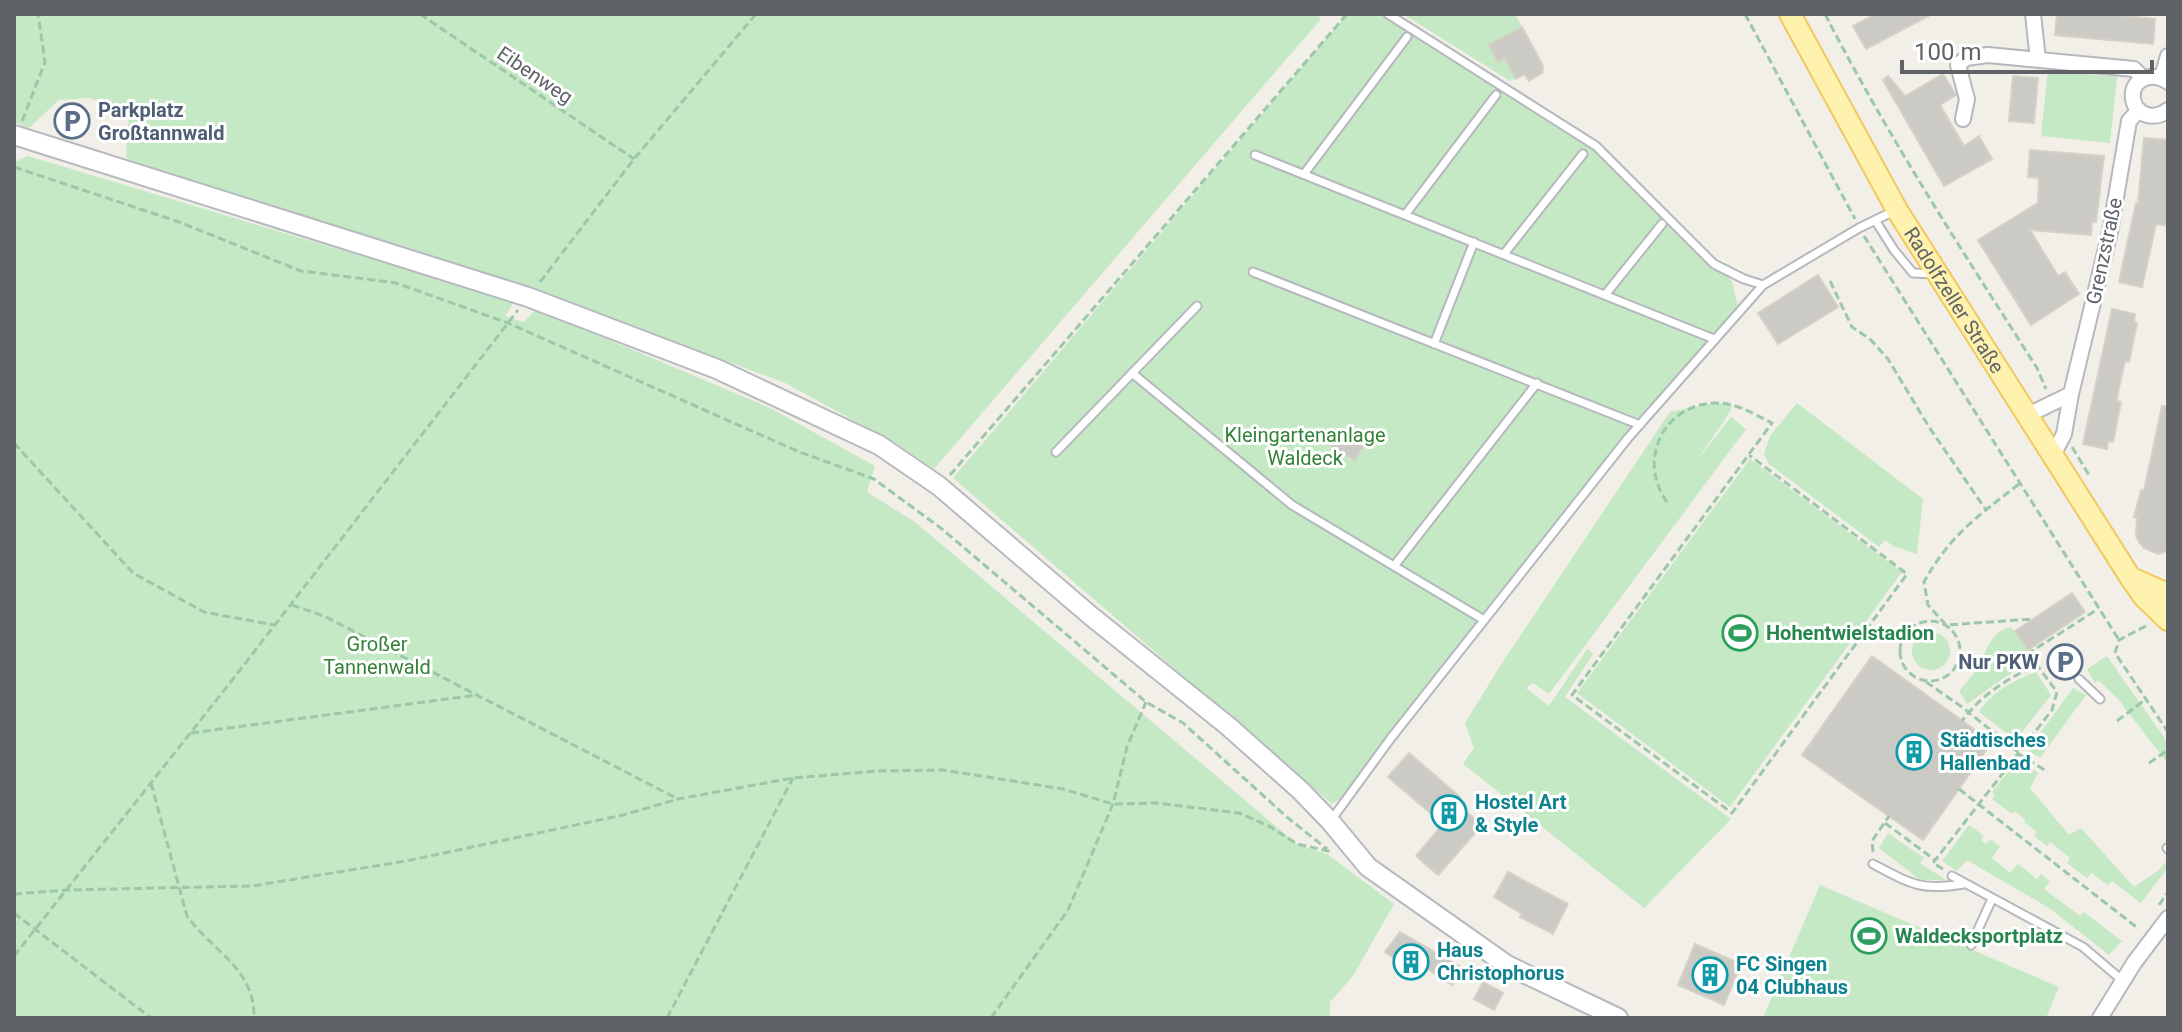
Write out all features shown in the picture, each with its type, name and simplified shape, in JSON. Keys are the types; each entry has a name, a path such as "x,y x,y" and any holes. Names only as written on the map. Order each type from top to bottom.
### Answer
{"main road":[{"name":"Radolfzeller Straße","path":"1790,14 1897,210 2130,577 2144,597 2168,620"},
{"path":"15,136 528,297 717,369 879,445 939,486 1091,616 1228,726 1300,790 1368,867 1507,965 1618,1018"},
{"path":"2130,577 2168,594"}],"street":[{"path":"2033,14 2038,60"},
{"path":"1963,119 1967,99 1958,65 1966,58 1988,55 2134,69 2143,78 2153,75 2165,79 2168,56"},
{"name":"Grenzstraße","path":"2053,455 2064,434 2110,232 2129,121 2139,110 2133,99 2135,87 2143,78"},
{"path":"2139,110 2156,116 2167,112"},
{"path":"2028,415 2071,394"},
{"path":"2100,1018 2168,918"}],"lane":[{"path":"1388,14 1596,146 1714,264 1763,285"},
{"path":"1304,174 1407,37"},
{"path":"1405,215 1496,95"},
{"path":"1504,254 1583,154"},
{"path":"1255,155 1714,339"},
{"path":"1330,821 1391,738 1640,425 1763,285 1859,228 1897,210"},
{"path":"1875,220 1913,273 1939,275"},
{"path":"1605,295 1662,224"},
{"path":"1434,344 1474,242"},
{"path":"1253,272 1640,425"},
{"path":"1056,452 1197,306"},
{"path":"1132,373 1292,505 1484,620"},
{"path":"1394,566 1537,383"},
{"path":"2079,679 2100,699"},
{"path":"1873,864 1915,886 1964,884"},
{"path":"1952,876 2083,947 2123,981"},
{"path":"1971,945 1992,899"}],"path":[{"path":"15,136 45,62 38,14"},
{"name":"Eibenweg","path":"420,14 634,159"},
{"path":"14,956 291,605 634,159 756,14"},
{"path":"939,486 1347,14"},
{"path":"1745,14 1859,228 2119,640 2115,653 2168,732"},
{"path":"1825,14 1919,183 2037,368 2053,403"},
{"path":"14,167 179,222 301,271 396,283 508,323 797,451 874,479 942,529 1146,702 1183,723 1327,849"},
{"path":"1830,281 1852,327 1871,340 1888,359 1929,427 1986,510"},
{"path":"1667,502 1657,489 1653,472 1654,451 1676,419 1692,408 1713,403 1737,405 1772,423 1572,695 1732,813 1907,574 1749,455"},
{"path":"2064,434 2089,475"},
{"path":"14,443 133,573 204,612 274,625"},
{"path":"1924,681 1945,678 1958,662 1959,642 1954,632 1928,605 1924,582 1952,539 2019,484"},
{"path":"291,605 324,616 678,799"},
{"path":"1938,866 1933,863 1935,860 2056,703 2057,692 2029,653 2098,608"},
{"path":"2033,619 1946,625 1927,621 1910,628 1900,644 1902,663 1914,677 1968,712 2018,753 2048,772"},
{"path":"1962,721 1968,712 2009,678 2037,665"},
{"path":"191,733 477,695"},
{"path":"2117,721 2146,699"},
{"path":"991,1018 1068,910 1113,804 1127,747 1146,702"},
{"path":"2149,763 2168,750"},
{"path":"14,894 252,886 406,861 623,815 678,799 793,778 878,771 943,770 1063,789 1113,804 1156,803 1239,813 1269,826 1297,844"},
{"path":"667,1018 793,778"},
{"path":"151,783 187,916 235,963 246,980 254,1018"},
{"path":"1959,789 2135,925"},
{"path":"1873,864 1872,841 1889,816"},
{"path":"1885,823 1935,860"},
{"path":"14,913 151,1018"}],"green space":[{"path":"14,14 1319,14 1320,20 934,469 899,445 785,383 542,292 386,241 145,169 126,157 129,112 89,98 59,100 29,128 14,122"},
{"name":"Kleingartenanlage Waldeck","path":"1347,14 1388,14 1596,146 1732,281 1739,312 1628,438 1391,738 1356,789 1332,804 953,478"},
{"path":"1403,14 1515,14 1543,66 1510,81"},
{"path":"2048,70 2117,77 2110,143 2041,136"},
{"name":"Großer Tannenwald","path":"28,156 514,302 505,316 524,322 536,309 768,407 875,466 867,492 915,522 1297,844 1327,854 1394,904 1353,976 1330,1002 1330,1018 14,1018 14,162"},
{"path":"1713,403 1732,405 1695,463 1731,417 1746,429 1549,694 1533,683 1526,688 1549,706 1587,649 1593,654 1565,697 1731,819 1644,908 1463,764 1474,748 1465,723 1670,412"},
{"path":"1797,403 1923,499 1917,554 1885,540 1879,547 1769,464 1764,454 1770,436"},
{"name":"Hohentwielstadion","path":"1750,459 1902,572 1730,807 1577,693"},
{"path":"2011,627 2028,650 2023,655 2028,661 1967,704 1959,691 1977,668 1994,637"},
{"path":"1931,632 1945,637 1950,651 1945,665 1931,670 1917,665 1912,651 1917,637"},
{"path":"2107,656 2168,743 2168,764 2118,699 2098,680 2095,683 2087,669"},
{"path":"2036,672 2051,695 2016,740 1979,712 1990,698 2004,688"},
{"path":"2073,688 2086,695 2040,758 2028,750"},
{"path":"2019,758 2038,773 2030,788 2069,835 2081,828 2134,887 2159,870 2168,859 2168,867 2141,903 2112,881 2108,885 2091,873 2087,878 2067,863 2070,858 2050,842 2047,846 2034,836 2037,832 2024,822 2025,819 2015,811 2012,814 1992,799 1995,795 1992,792"},
{"path":"1969,825 1984,836 1981,840 1986,844 1991,839 2000,847 1992,858 2010,873 2018,864 2037,879 2041,874 2050,881 2044,889 2080,916 2084,912 2122,941 2109,955 2049,908 1967,860 1957,871 1942,861"},
{"path":"1888,833 1924,858 1920,863 1946,880 1920,880 1879,848"},
{"name":"Waldecksportplatz","path":"1820,885 2059,987 2046,1018 1763,1018"}],"building":[{"path":"1876,14 1932,14 1866,49 1853,26"},
{"path":"2057,14 2155,19 2153,44 2055,35"},
{"path":"1522,27 1543,66 1542,73 1529,81 1525,74 1516,79 1505,58 1498,62 1489,45"},
{"path":"1943,74 1956,95 1940,105 1964,146 1979,136 1992,159 1944,186 1883,80 1888,76 1905,96"},
{"path":"2013,76 2038,78 2034,123 2009,121"},
{"path":"2144,138 2168,140 2168,226 2156,224 2142,287 2119,282 2138,204"},
{"path":"2030,150 2104,156 2096,222 2092,221 2091,235 2030,230 2058,276 2065,272 2079,294 2031,325 1978,240 2038,203 2039,178 2028,177"},
{"path":"1818,275 1838,307 1778,344 1758,313"},
{"path":"2112,309 2135,314 2134,322 2137,323 2129,362 2125,361 2118,392 2117,401 2121,402 2113,442 2108,441 2107,449 2083,444"},
{"path":"2162,406 2168,407 2168,551 2158,554 2144,548 2139,542 2136,536 2137,518 2134,517 2141,490 2144,491"},
{"path":"1337,429 1364,445 1355,460 1328,444"},
{"path":"2072,593 2085,612 2028,650 2015,631"},
{"name":"Städtisches Hallenbad","path":"1872,656 1992,742 1923,840 1802,755"},
{"name":"Hostel Art & Style","path":"1409,753 1460,797 1455,802 1482,825 1438,875 1416,856 1443,824 1388,777"},
{"path":"1508,872 1568,904 1553,934 1520,917 1522,914 1494,897"},
{"path":"1400,932 1463,968 1452,985 1420,964 1415,972 1385,952"},
{"name":"FC Singen 04 Clubhaus","path":"1695,944 1741,964 1724,1005 1678,985"},
{"path":"1483,982 1503,993 1494,1010 1474,999"}],"place":[{"name":"Parkplatz Großtannwald","path":"72,121"},
{"name":"Hohentwielstadion","path":"1740,633"},
{"name":"Nur PKW","path":"2065,662"},
{"name":"Städtisches Hallenbad","path":"1914,752"},
{"name":"Hostel Art & Style","path":"1449,813"},
{"name":"Waldecksportplatz","path":"1869,936"},
{"name":"Haus Christophorus","path":"1411,962"},
{"name":"FC Singen 04 Clubhaus","path":"1710,975"}]}
